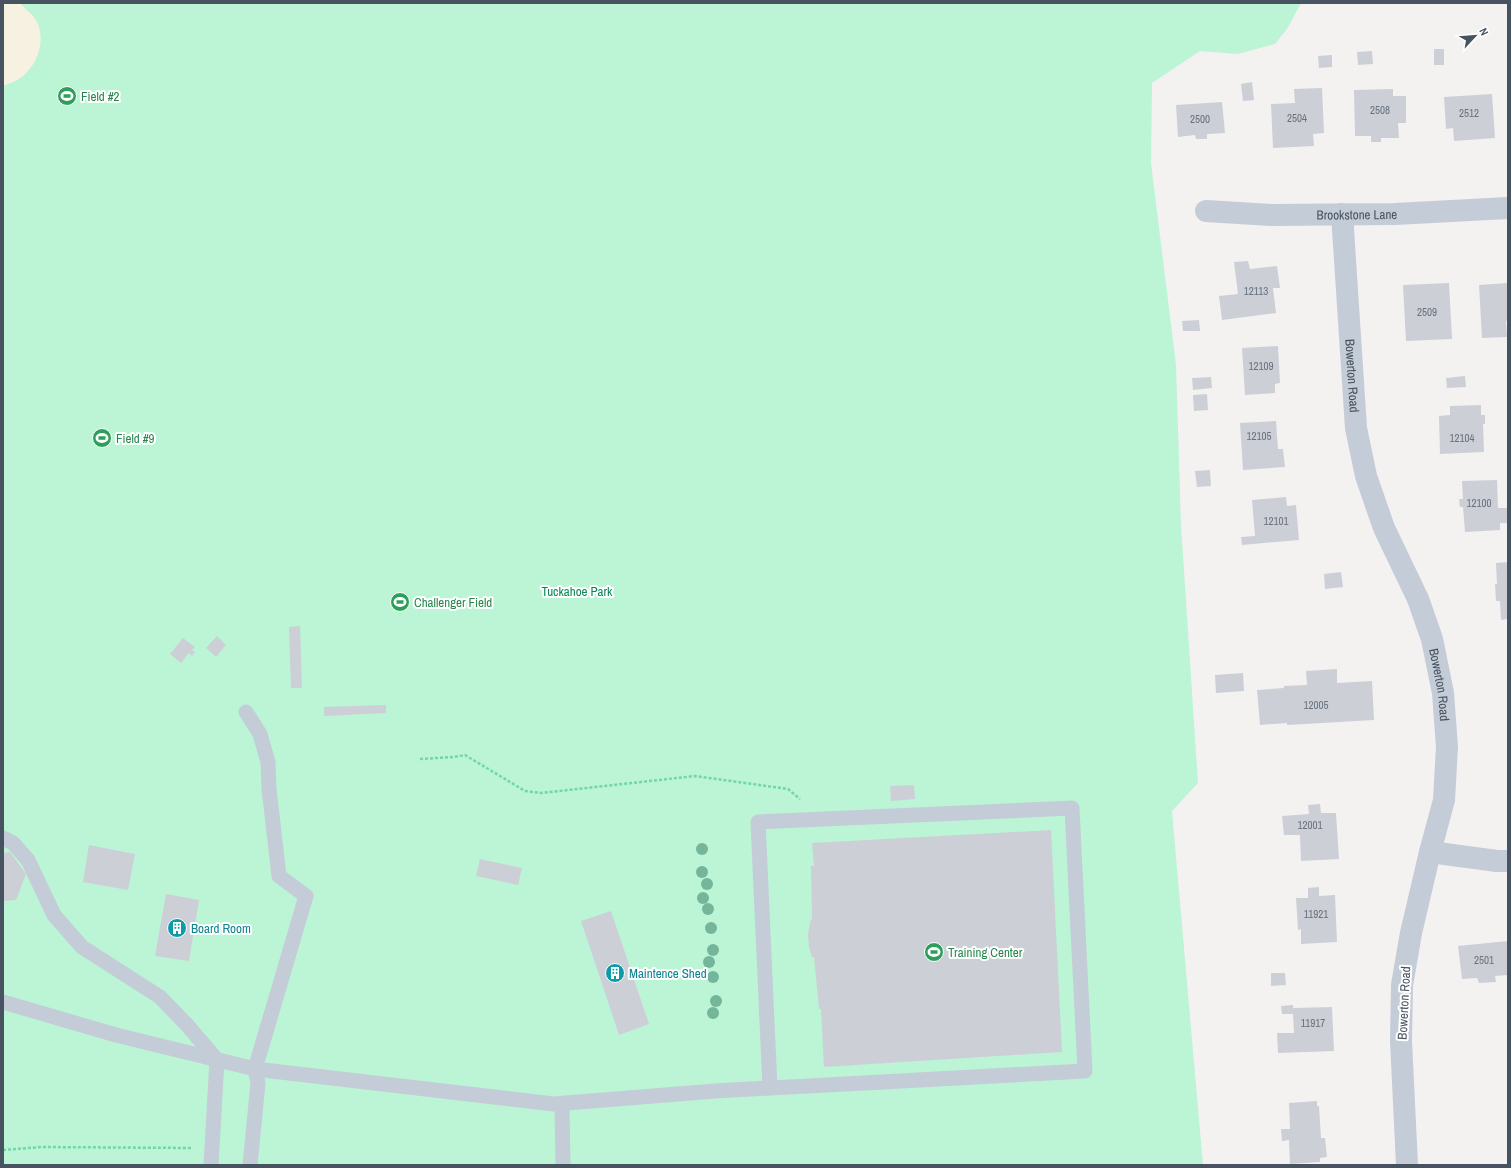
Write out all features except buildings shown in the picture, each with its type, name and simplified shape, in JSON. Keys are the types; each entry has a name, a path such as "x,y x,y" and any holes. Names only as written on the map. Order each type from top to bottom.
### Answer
{"street":[{"name":"Brookstone Lane","path":"1206,211 1271,215 1395,214 1508,208"},
{"name":"Bowerton Road","path":"1342,214 1356,428 1366,476 1384,528 1420,606 1432,639 1443,693 1447,747 1444,800 1411,933 1402,985 1401,1041 1407,1165"},
{"path":"1430,852 1508,862"}],"lane":[{"path":"246,712 260,734 268,762 279,876 306,896 255,1068 258,1083 250,1165"},
{"path":"3,1002 116,1035 255,1068 554,1104 715,1091 1085,1071 1072,808 758,822 770,1088"},
{"path":"3,838 13,843 28,860 54,915 82,947 160,997 187,1025 217,1060 211,1165"},
{"path":"562,1104 563,1165"}],"path":[{"path":"420,759 465,755 525,791 541,793 695,776 788,789 801,799 806,820"},
{"path":"3,1150 42,1147 212,1148"}],"green space":[{"name":"Tuckahoe Park","path":"3,3 1301,3 1287,29 1275,44 1238,54 1200,51 1152,83 1151,163 1176,365 1181,525 1198,783 1172,811 1203,1165 3,1165"}],"sand":[{"path":"3,3 19,3 34,17 38,25 41,41 37,58 27,72 22,77 10,84 3,86"}],"place":[{"name":"Field #2","path":"67,96"},
{"name":"Field #9","path":"102,438"},
{"name":"Challenger Field","path":"400,602"},
{"name":"Board Room","path":"177,928"},
{"name":"Training Center","path":"934,952"},
{"name":"Maintence Shed","path":"615,973"}]}
